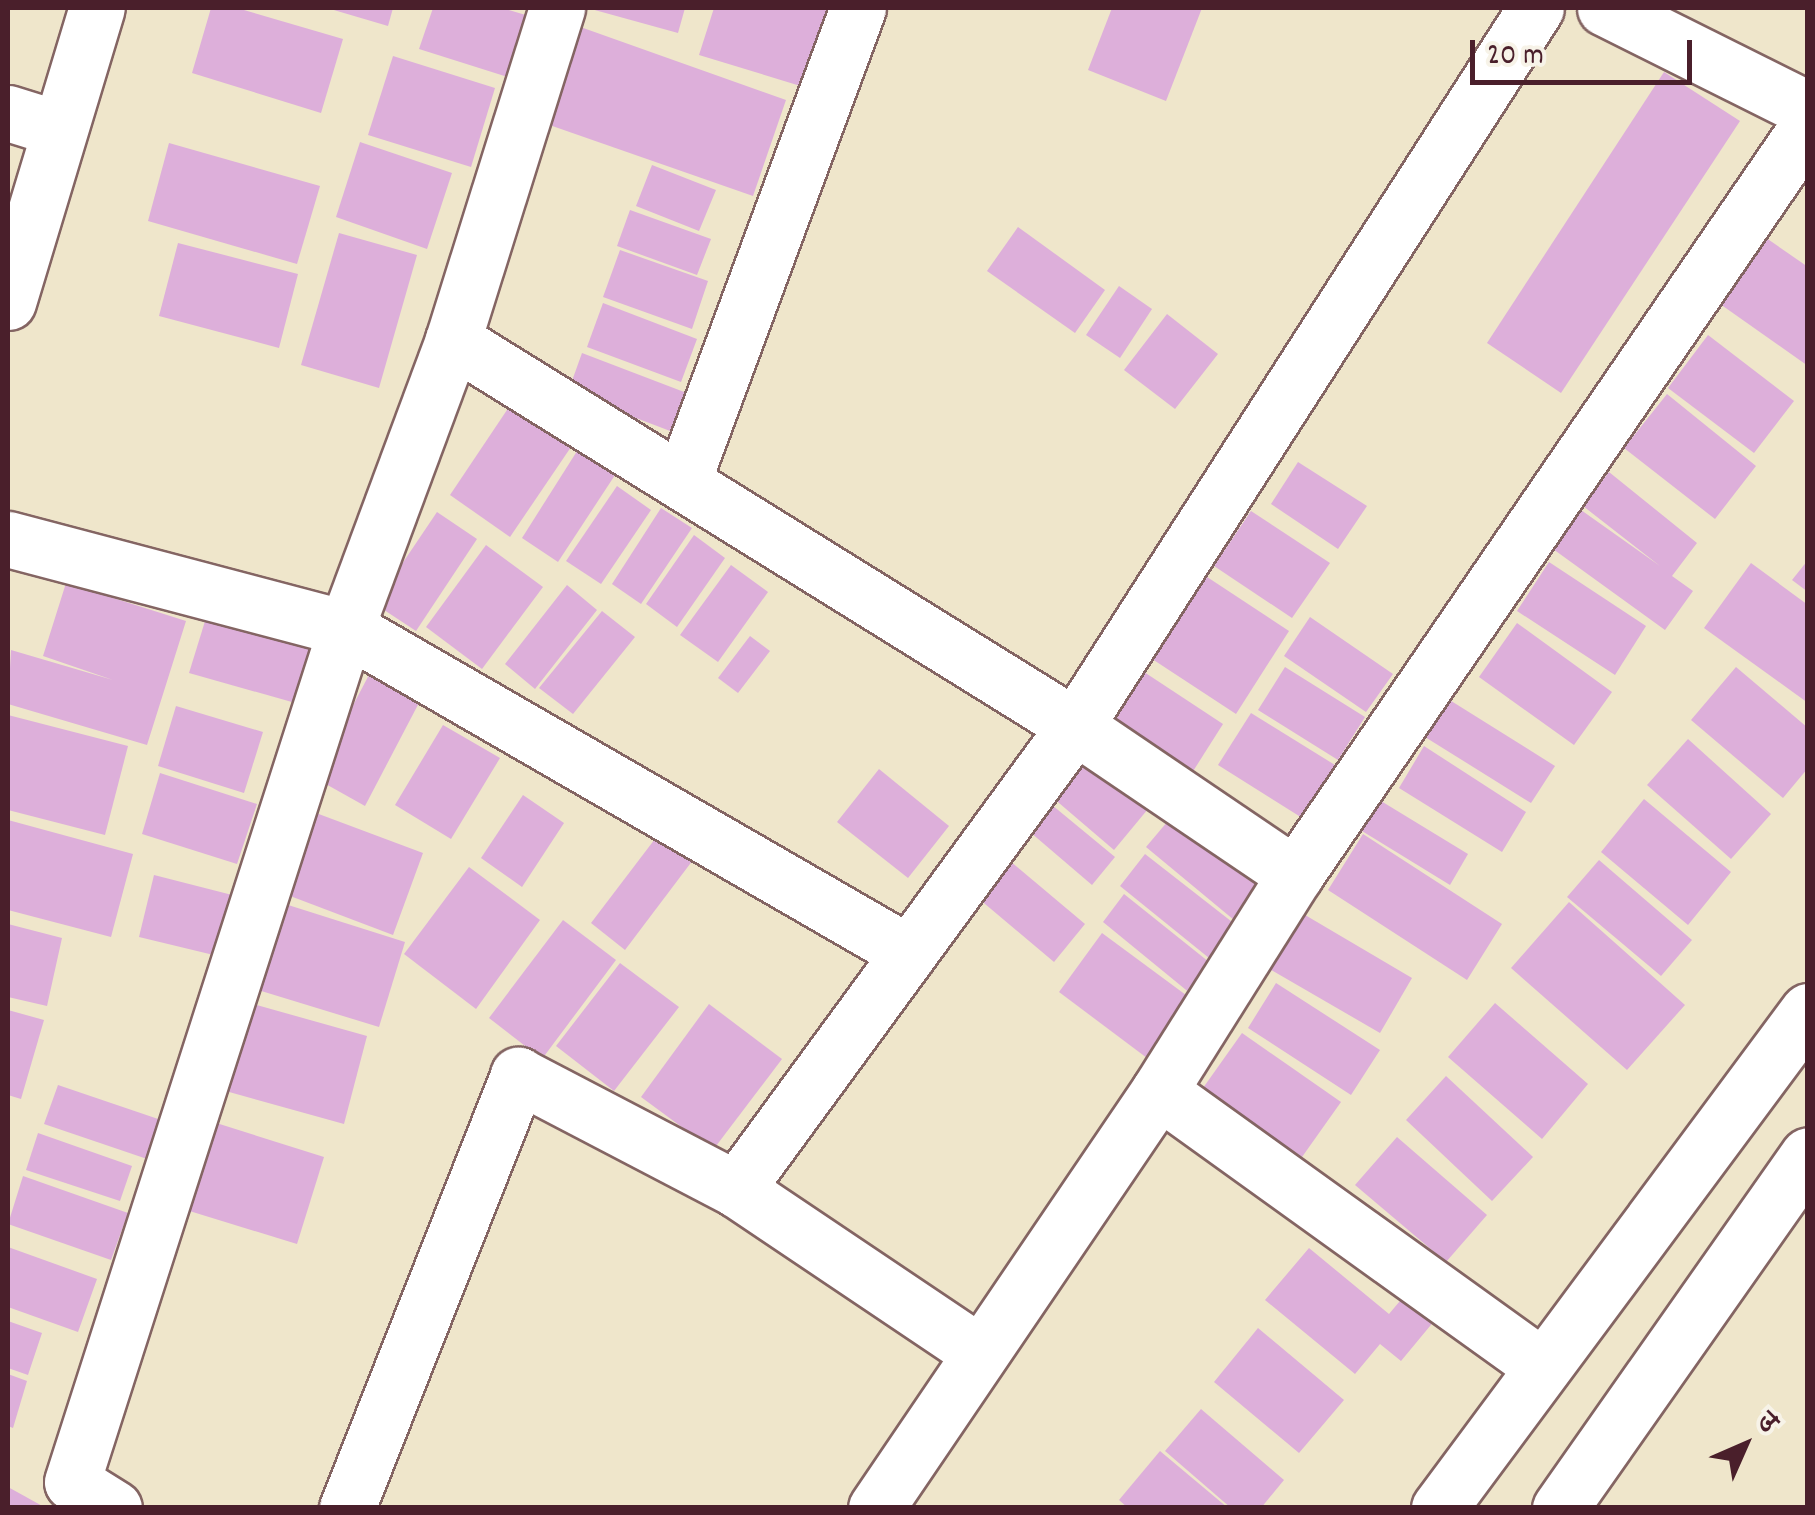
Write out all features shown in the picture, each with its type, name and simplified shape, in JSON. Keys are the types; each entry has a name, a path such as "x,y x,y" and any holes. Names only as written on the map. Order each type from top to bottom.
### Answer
{"street":[{"path":"8,302 96,8"},
{"path":"114,1508 72,1482 346,628 453,340 557,8"},
{"path":"683,480 858,8"},
{"path":"736,1189 1075,726 1536,8"},
{"path":"1605,8 1808,109"},
{"path":"8,113 59,129"},
{"path":"876,1508 977,1351 1159,1091 1296,875 1808,126"},
{"path":"453,340 1075,726 1296,875"},
{"path":"8,539 346,628 909,953"},
{"path":"1439,1508 1808,1011"},
{"path":"347,1508 518,1075 736,1189 977,1351"},
{"path":"1159,1091 1543,1367"},
{"path":"1560,1508 1808,1155"}],"building":[{"path":"211,8 237,8 343,39 321,113 192,73"},
{"path":"327,8 393,8 388,26"},
{"path":"433,8 502,8 529,16 511,78 419,49"},
{"path":"591,8 685,8 678,33"},
{"path":"714,8 831,8 807,88 699,55"},
{"path":"1112,8 1202,8 1166,101 1088,70"},
{"path":"572,24 786,100 753,196 538,121"},
{"path":"393,56 495,88 471,167 368,135"},
{"path":"1664,72 1740,121 1561,393 1487,343"},
{"path":"360,142 452,173 427,249 336,217"},
{"path":"169,143 320,186 297,264 148,221"},
{"path":"652,165 716,190 699,231 636,206"},
{"path":"630,210 711,239 697,275 617,246"},
{"path":"1018,227 1105,290 1075,333 987,271"},
{"path":"339,233 417,255 379,388 301,365"},
{"path":"1759,233 1808,267 1808,366 1713,299"},
{"path":"178,243 298,274 279,348 159,316"},
{"path":"620,250 708,281 692,329 603,297"},
{"path":"1119,286 1152,309 1120,358 1086,335"},
{"path":"603,303 697,339 681,382 587,347"},
{"path":"1167,314 1218,354 1175,409 1124,370"},
{"path":"1708,335 1794,401 1754,453 1668,388"},
{"path":"582,353 692,395 678,434 568,392"},
{"path":"1667,394 1756,466 1715,519 1624,448"},
{"path":"509,407 571,447 510,537 450,495"},
{"path":"579,448 617,472 558,562 522,538"},
{"path":"1298,462 1367,506 1338,549 1271,504"},
{"path":"1609,472 1697,543 1672,576 1693,591 1665,630 1553,549 1581,510 1660,566 1583,506"},
{"path":"617,486 651,510 601,584 566,561"},
{"path":"661,508 692,528 641,604 612,584"},
{"path":"1251,511 1330,563 1292,618 1214,566"},
{"path":"437,512 477,539 416,631 375,604"},
{"path":"694,535 725,558 677,627 646,604"},
{"path":"486,545 543,587 482,669 426,627"},
{"path":"1808,560 1808,592 1792,580"},
{"path":"1549,562 1646,626 1615,675 1517,611"},
{"path":"1751,563 1808,605 1808,703 1704,628"},
{"path":"731,565 768,592 718,662 680,635"},
{"path":"1198,571 1289,631 1236,714 1143,653"},
{"path":"66,583 186,621 147,745 8,704 11,650 113,680 43,656"},
{"path":"567,585 597,610 535,689 505,664"},
{"path":"210,605 325,638 306,706 189,673"},
{"path":"602,611 635,637 573,714 539,688"},
{"path":"1310,617 1393,674 1366,712 1284,656"},
{"path":"1517,623 1612,692 1574,745 1479,677"},
{"path":"750,636 770,651 738,693 718,678"},
{"path":"1285,667 1365,717 1338,760 1258,710"},
{"path":"1736,667 1808,728 1808,768 1783,798 1691,720"},
{"path":"1138,668 1223,724 1190,776 1104,720"},
{"path":"371,671 421,699 365,806 315,778"},
{"path":"1448,699 1555,766 1531,803 1425,737"},
{"path":"176,706 263,732 244,793 158,766"},
{"path":"1251,713 1356,778 1323,831 1218,765"},
{"path":"8,715 128,746 105,835 8,810"},
{"path":"443,725 500,758 451,839 395,805"},
{"path":"1688,739 1771,814 1731,859 1647,785"},
{"path":"1424,746 1526,812 1502,852 1399,788"},
{"path":"1086,756 1148,809 1114,850 1052,797"},
{"path":"879,769 949,826 908,878 837,822"},
{"path":"160,773 257,804 237,864 142,834"},
{"path":"523,795 564,823 522,887 481,858"},
{"path":"1644,799 1731,872 1688,925 1601,852"},
{"path":"1381,801 1468,854 1450,885 1362,831"},
{"path":"1052,805 1115,857 1092,885 1030,832"},
{"path":"308,810 423,853 393,935 277,891"},
{"path":"1173,815 1261,887 1234,920 1146,847"},
{"path":"8,820 133,854 111,937 8,910"},
{"path":"661,831 696,856 625,950 591,923"},
{"path":"1363,834 1502,924 1467,980 1328,890"},
{"path":"1145,854 1236,925 1209,958 1120,886"},
{"path":"1004,856 1085,924 1054,962 972,893"},
{"path":"1599,860 1692,940 1661,976 1567,897"},
{"path":"469,867 540,920 476,1009 404,954"},
{"path":"154,875 240,897 226,958 139,937"},
{"path":"1124,894 1214,966 1191,994 1103,922"},
{"path":"1569,902 1685,1005 1627,1070 1511,968"},
{"path":"285,904 405,942 379,1027 258,990"},
{"path":"1300,912 1412,978 1380,1033 1268,968"},
{"path":"563,920 616,960 542,1059 489,1018"},
{"path":"8,924 62,938 47,1006 8,997"},
{"path":"1102,933 1190,998 1147,1058 1059,992"},
{"path":"620,963 679,1007 614,1091 556,1046"},
{"path":"1276,983 1380,1050 1351,1095 1248,1028"},
{"path":"246,1002 367,1036 344,1124 222,1090"},
{"path":"1495,1003 1588,1084 1542,1139 1448,1057"},
{"path":"709,1004 782,1059 713,1150 641,1097"},
{"path":"8,1010 44,1020 21,1099 8,1095"},
{"path":"1242,1033 1341,1102 1302,1157 1203,1088"},
{"path":"1446,1076 1533,1157 1492,1201 1406,1120"},
{"path":"58,1085 167,1122 153,1161 44,1124"},
{"path":"210,1121 324,1157 297,1244 183,1209"},
{"path":"38,1133 132,1166 120,1201 26,1170"},
{"path":"1397,1137 1487,1215 1446,1262 1355,1185"},
{"path":"23,1176 128,1213 111,1260 8,1224"},
{"path":"8,1247 97,1279 78,1332 8,1307"},
{"path":"1309,1248 1389,1314 1405,1295 1435,1320 1401,1361 1380,1344 1355,1374 1265,1300"},
{"path":"8,1321 42,1333 28,1375 8,1368"},
{"path":"1258,1328 1344,1400 1299,1453 1214,1382"},
{"path":"8,1374 27,1381 13,1428 8,1426"},
{"path":"1201,1409 1284,1480 1261,1508 1231,1508 1165,1451"},
{"path":"1160,1451 1228,1508 1128,1508 1119,1500"},
{"path":"8,1487 46,1508 8,1508"}]}
